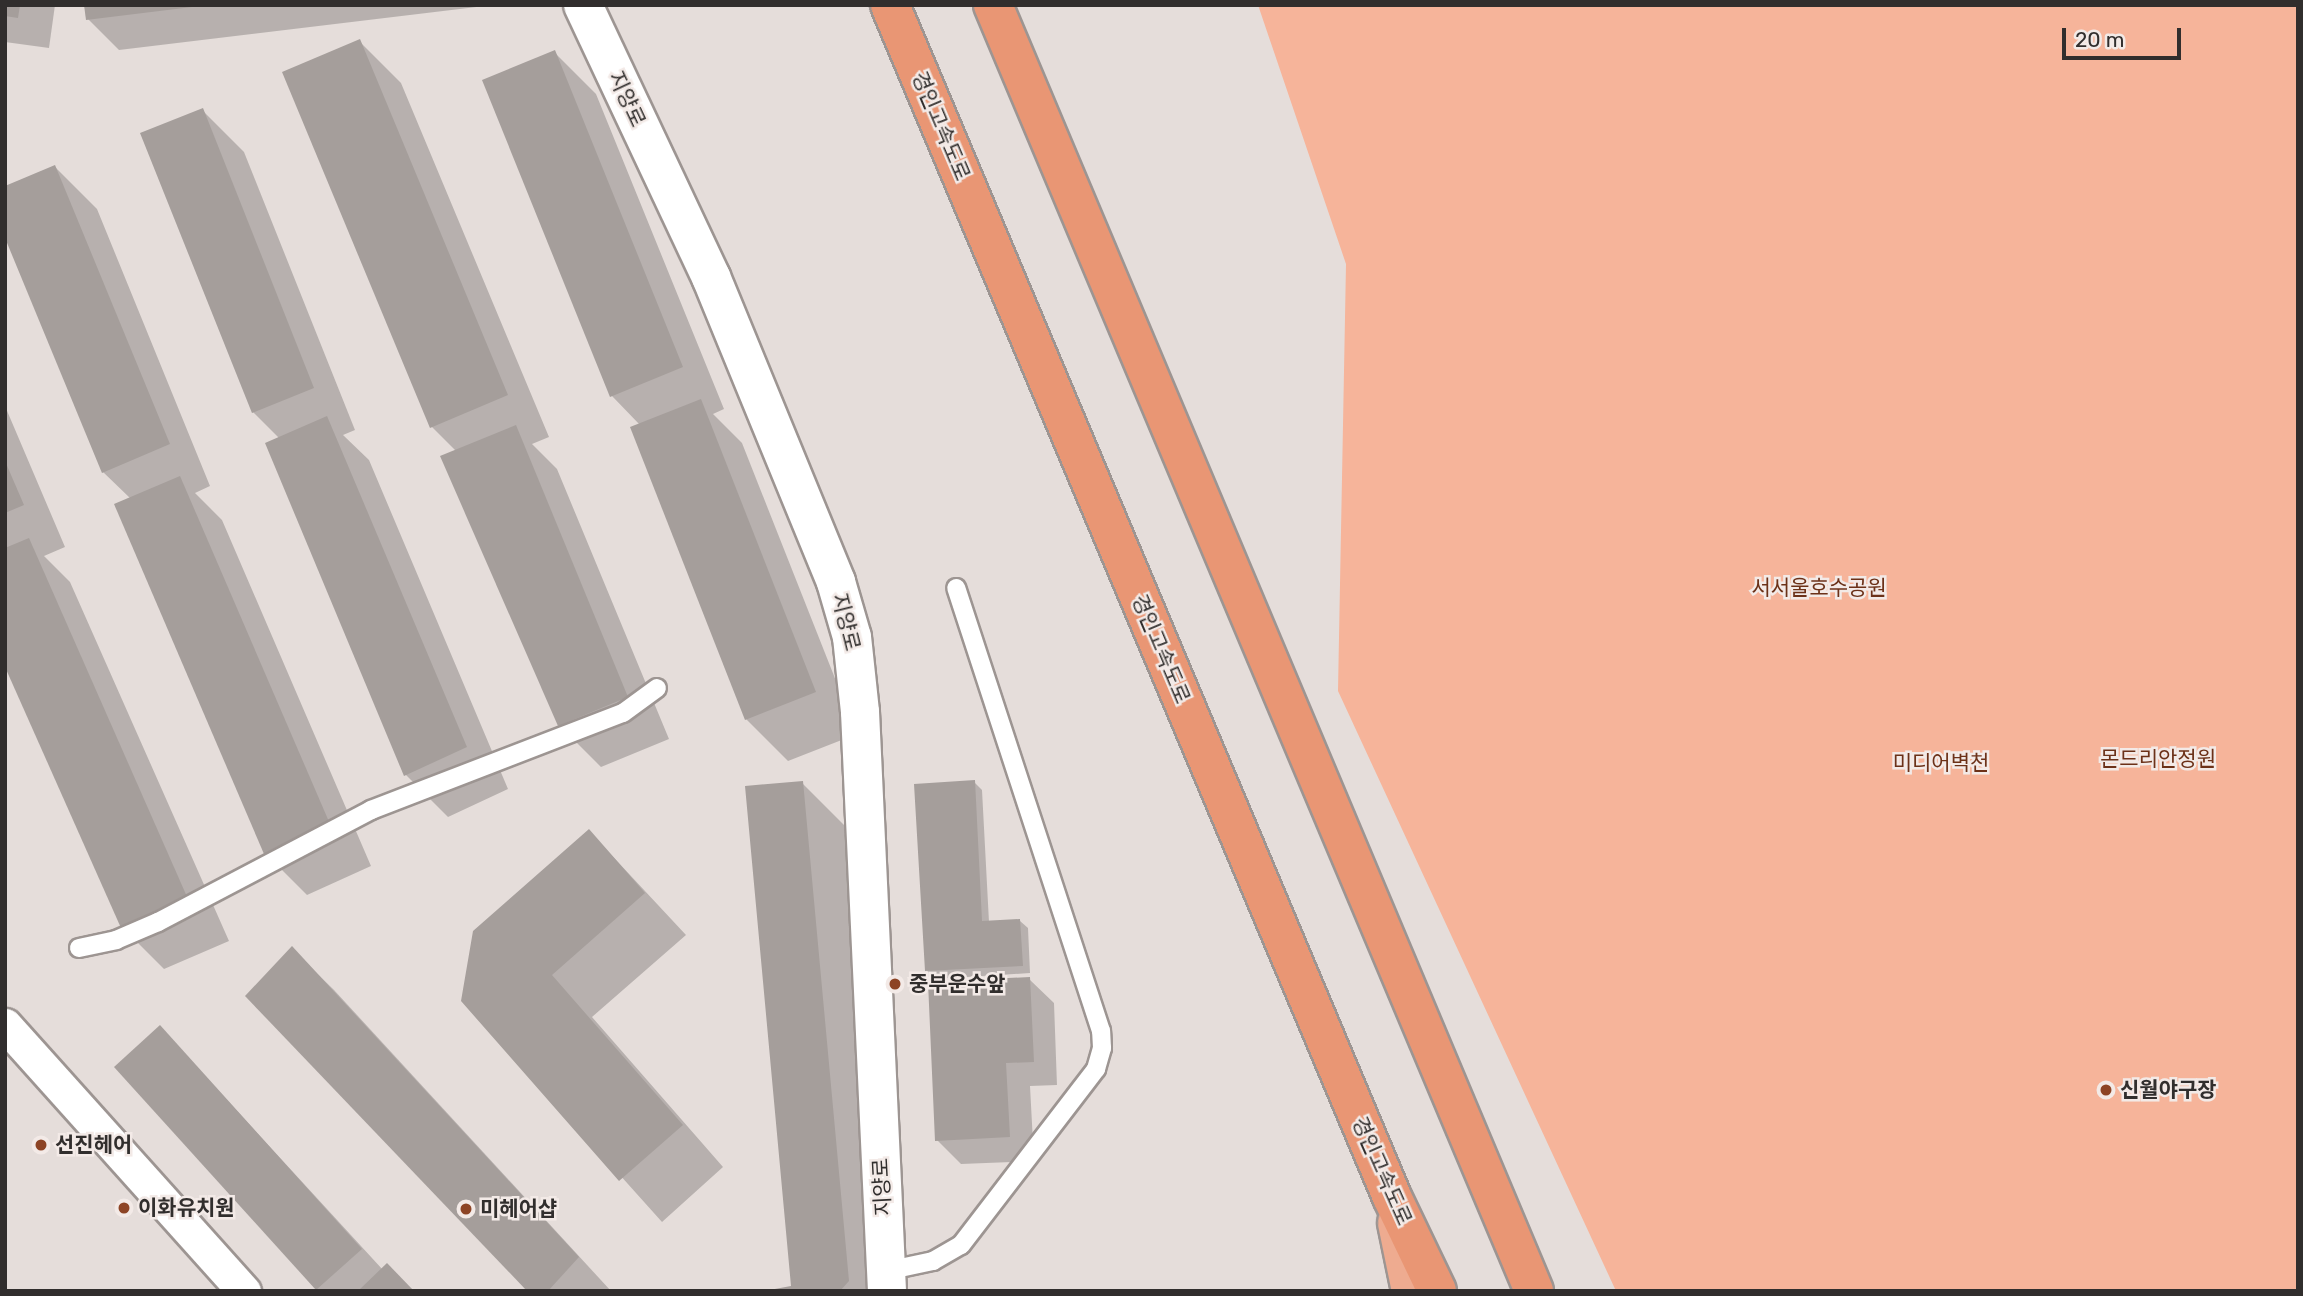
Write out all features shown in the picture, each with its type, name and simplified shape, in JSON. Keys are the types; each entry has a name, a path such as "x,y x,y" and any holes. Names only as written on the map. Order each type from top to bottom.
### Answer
{"highway":[{"name":"경인고속도로","path":"890,5 1392,1197 1437,1291"},
{"path":"993,5 1534,1291"},
{"path":"1392,1197 1411,1291"}],"street":[{"name":"지양로","path":"583,5 711,277 836,582 852,637 860,712 886,1281"},
{"path":"5,1025 244,1291"}],"lane":[{"path":"886,1281 933,1261 961,1245 1096,1069 1102,1048 1101,1031 956,588"},
{"path":"79,947 116,940 158,922 371,810 623,713 657,688"}],"green space":[{"name":"서서울호수공원","path":"1258,5 2298,5 2298,1291 1616,1291 1338,691 1346,264"}],"building":[{"path":"5,5 20,5 18,18 5,16"},
{"path":"84,5 192,5 192,7 86,20"},
{"path":"360,39 508,395 430,428 282,72"},
{"path":"555,50 683,367 610,397 482,80"},
{"path":"203,108 314,388 252,413 140,133"},
{"path":"55,165 170,444 102,473 5,238 5,186"},
{"path":"701,399 816,692 745,720 630,427"},
{"path":"327,416 467,747 404,776 265,443"},
{"path":"516,425 628,697 558,726 440,456"},
{"path":"5,461 24,505 5,513"},
{"path":"180,476 330,824 264,854 114,504"},
{"path":"29,538 188,899 121,928 5,667 5,548"},
{"path":"975,780 982,921 1020,919 1023,966 925,971 914,784"},
{"path":"803,781 849,1281 840,1291 764,1291 791,1286 745,786"},
{"path":"589,829 645,893 552,975 683,1125 619,1181 461,1001 473,931"},
{"path":"292,946 579,1257 548,1291 527,1291 245,996"},
{"path":"1030,977 1034,1062 1006,1063 1010,1137 935,1141 928,982"},
{"path":"160,1025 362,1249 316,1290 114,1067"},
{"path":"387,1263 414,1291 358,1291"}],"place":[{"name":"중부운수앞","path":"895,984"},
{"name":"신월야구장","path":"2106,1090"},
{"name":"선진헤어","path":"41,1145"},
{"name":"이화유치원","path":"124,1208"},
{"name":"미헤어샵","path":"466,1209"}],"park label":[{"name":"몬드리안정원","path":"2158,759"},
{"name":"미디어벽천","path":"1941,763"}]}
